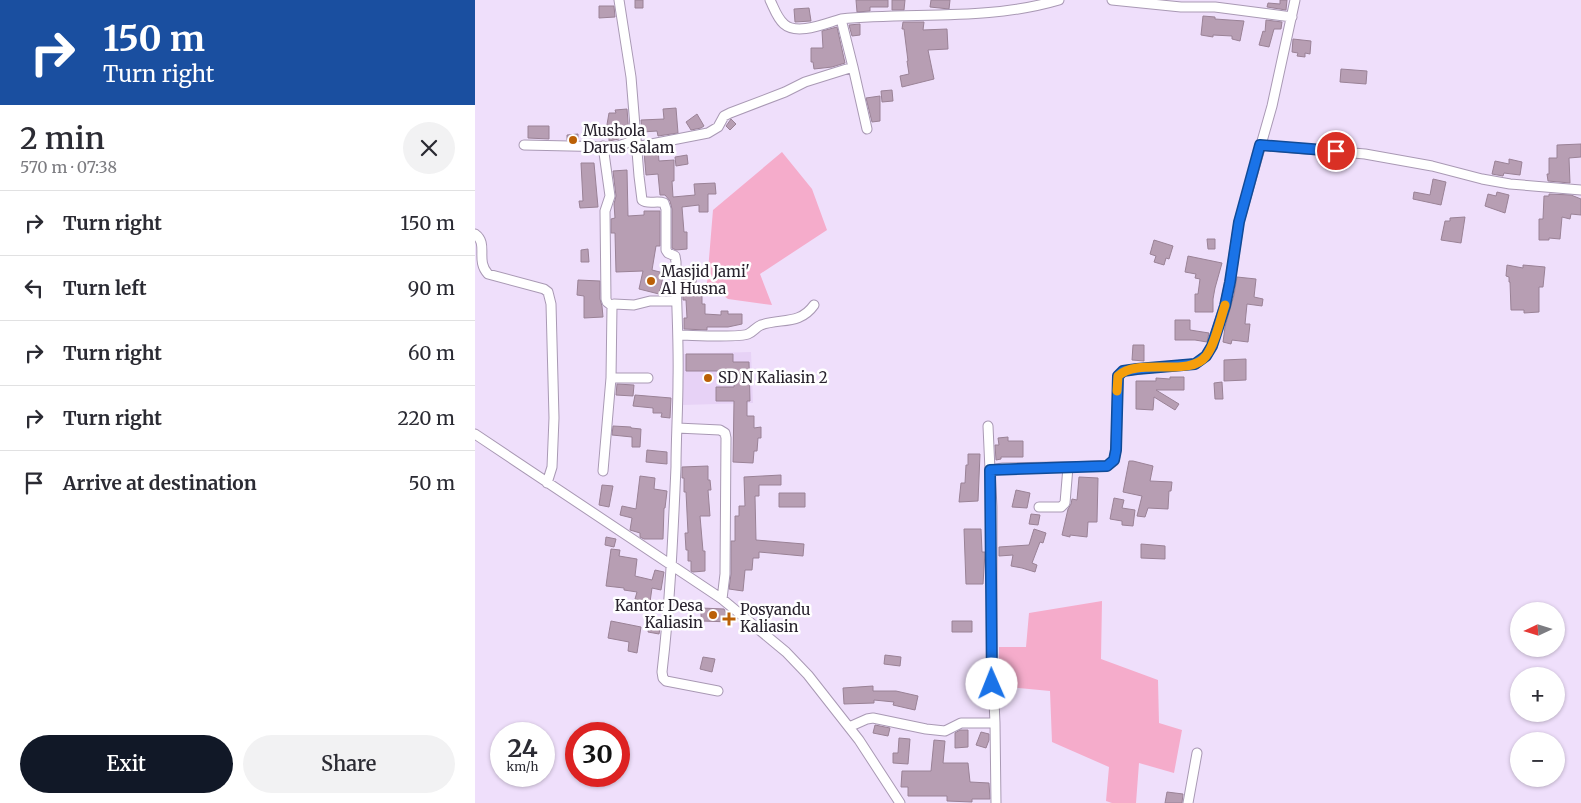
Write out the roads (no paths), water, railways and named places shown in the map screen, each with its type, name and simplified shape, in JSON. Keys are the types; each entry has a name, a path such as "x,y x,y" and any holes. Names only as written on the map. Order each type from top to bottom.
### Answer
{"street":[{"path":"619,0 631,77 642,200 664,203 666,209 666,250 675,256 676,262 678,335 677,428 672,565 662,672 663,678 666,681 719,691"},
{"path":"770,0 782,23 793,29 806,28 841,19 874,16 947,16 971,14 1036,7 1059,0"},
{"path":"1112,0 1181,7 1215,7 1292,17"},
{"path":"990,470 1107,466 1114,460 1116,450 1118,376 1123,371 1187,366 1195,364 1206,356 1212,346 1225,306 1239,222 1272,106 1295,0"},
{"path":"841,19 867,129"},
{"path":"524,145 615,147 625,143 708,133 717,127 724,116 730,113 785,92 805,82 853,67"},
{"path":"1260,145 1365,154 1432,166 1482,179 1581,190"},
{"path":"603,146 610,196 605,211 607,302 612,306"},
{"path":"475,234 481,239 481,263 488,274 544,288 548,292 551,304 554,418 552,467 547,483"},
{"path":"612,306 613,304 634,305 650,301 676,302"},
{"path":"678,335 747,334 761,325 784,322 801,317 811,310 814,305"},
{"path":"603,471 611,378 612,306"},
{"path":"611,378 648,378"},
{"path":"988,426 996,803"},
{"path":"677,428 720,430 725,433 725,574 722,599"},
{"path":"475,434 722,599 793,658 859,740 897,803"},
{"path":"1039,507 1061,507 1065,502 1068,468"},
{"path":"849,727 858,722 873,718 927,730 945,731 961,723 995,723"},
{"path":"1188,803 1197,753"}],"place":[{"name":"Mushola Darus Salam","path":"573,140"},
{"name":"Masjid Jami' Al Husna","path":"651,281"},
{"name":"SD N Kaliasin 2","path":"708,378"},
{"name":"Kantor Desa Kaliasin","path":"713,615"},
{"name":"Posyandu Kaliasin","path":"729,619"}]}
